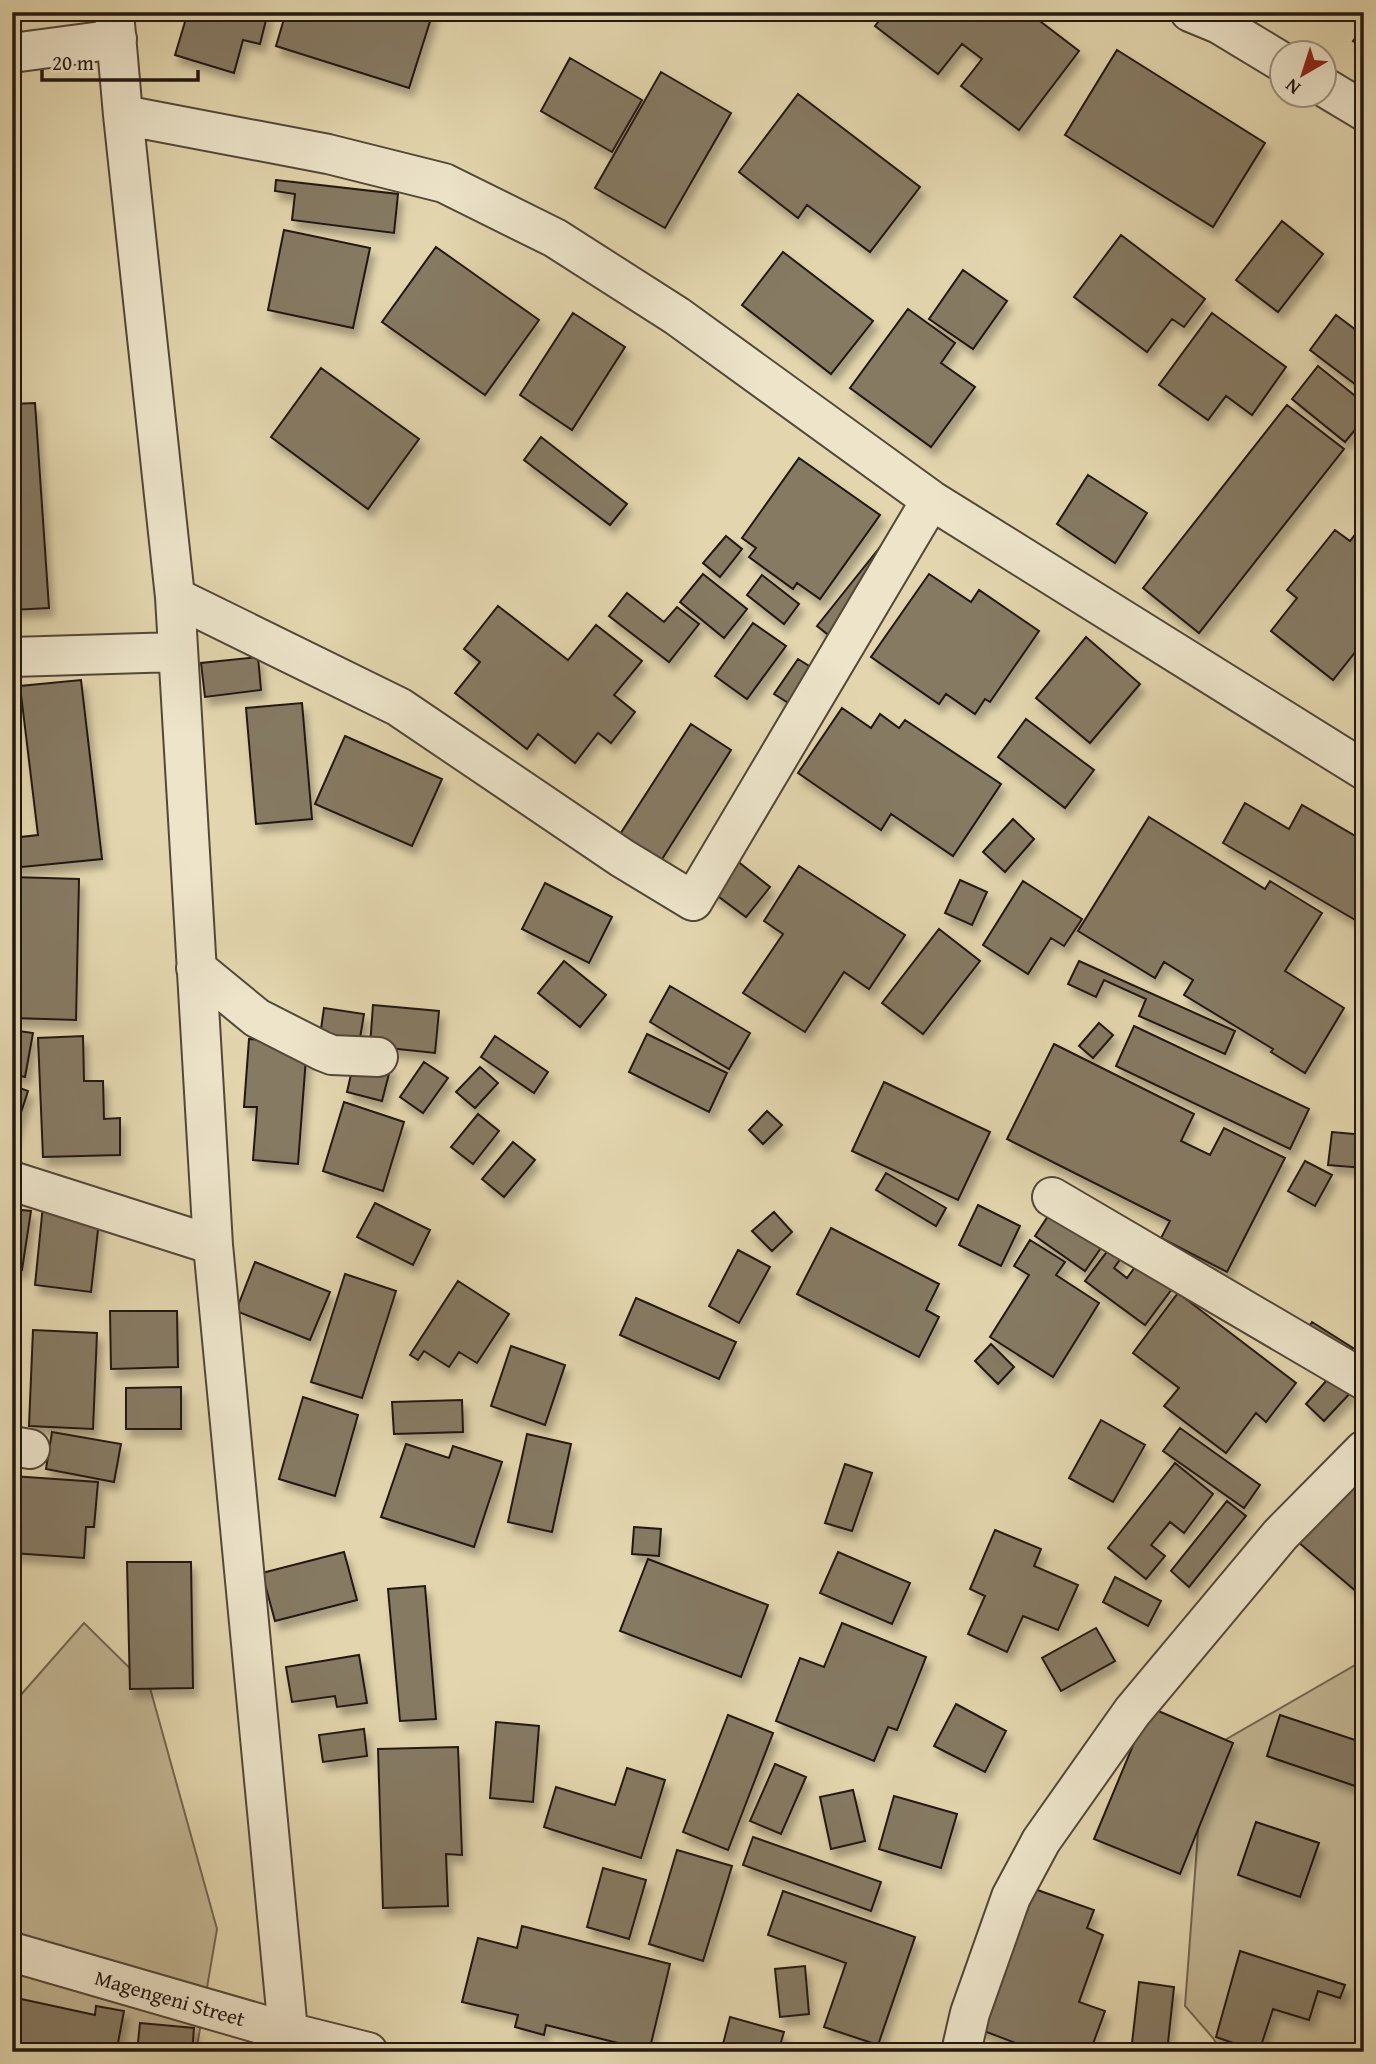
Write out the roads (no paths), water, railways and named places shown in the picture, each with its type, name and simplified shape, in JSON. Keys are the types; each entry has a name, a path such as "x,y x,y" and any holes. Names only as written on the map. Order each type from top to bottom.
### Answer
{"street":[{"path":"1190,12 1219,24 1268,54"},
{"path":"12,53 116,25 175,597 213,1245 289,2042"},
{"path":"1338,95 1364,111"},
{"path":"124,115 328,154 444,183 555,239 666,309 931,500 1364,771"},
{"path":"175,597 399,707 622,858 693,901 931,500"},
{"path":"12,657 177,652"},
{"path":"196,968 257,1018 322,1051 332,1055 378,1056"},
{"path":"12,1181 213,1245"},
{"path":"1052,1197 1364,1380"},
{"path":"961,2052 970,2013 1011,1896 1041,1841 1132,1712 1280,1535 1364,1450"},
{"name":"Magengeni Street","path":"12,1952 289,2042 368,2052"}]}
